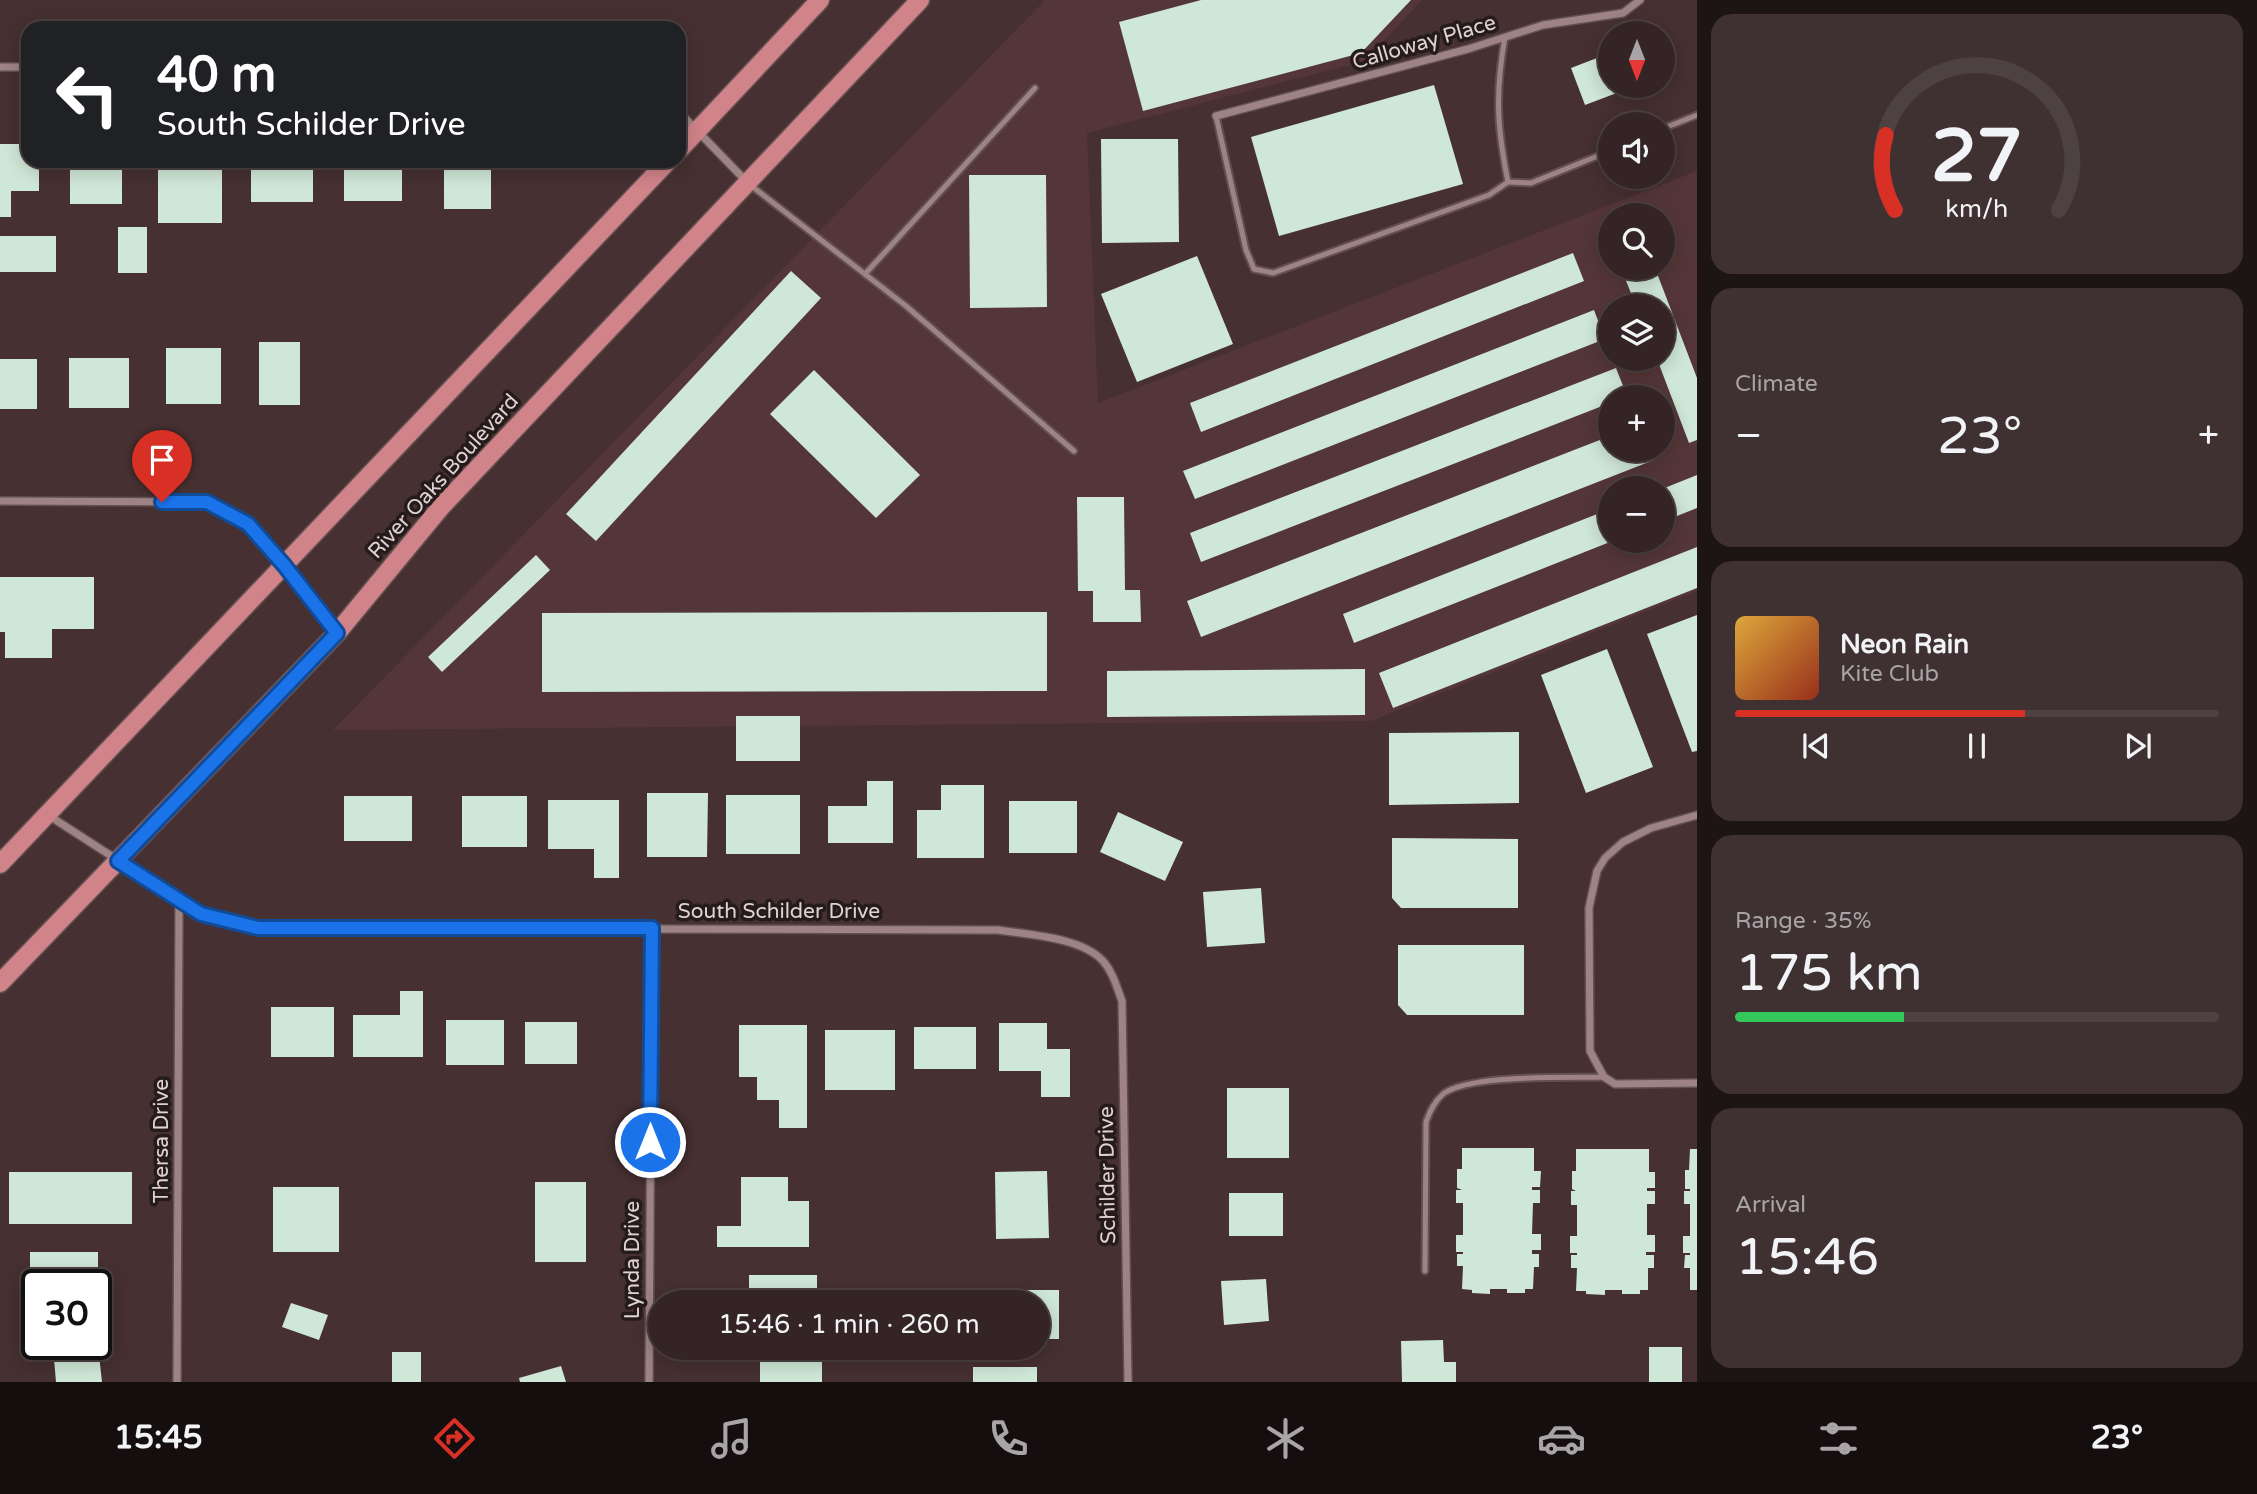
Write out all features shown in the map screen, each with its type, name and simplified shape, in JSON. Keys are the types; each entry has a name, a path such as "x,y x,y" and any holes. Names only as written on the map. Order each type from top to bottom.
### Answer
{"main road":[{"path":"686,143 820,0"},
{"name":"River Oaks Boulevard","path":"0,983 337,633 441,507 920,0"},
{"path":"0,864 661,168"}],"street":[{"name":"Calloway Place","path":"1216,116 1468,49 1543,25 1623,13 1640,0"},
{"path":"0,67 21,67"},
{"path":"686,119 747,182"},
{"path":"0,500 207,502 248,524 337,633"},
{"name":"South Schilder Drive","path":"47,814 201,914 258,928 998,930 1076,943 1102,959 1110,970"},
{"path":"1697,815 1651,828 1623,842 1605,858 1598,871 1589,908 1590,1051 1604,1077 1615,1084 1697,1083"},
{"name":"Thersa Drive","path":"177,1382 179,900"},
{"name":"Lynda Drive","path":"649,1382 652,928"},
{"name":"Schilder Drive","path":"1110,970 1122,1001 1128,1382"}],"lane":[{"path":"1505,37 1499,69 1497,108 1508,182"},
{"path":"865,274 1035,88"},
{"path":"1675,124 1697,115"},
{"path":"1216,116 1246,250 1254,270 1273,273 1489,195 1508,182 1531,183 1598,156"},
{"path":"747,182 905,306 1074,451"},
{"path":"1425,1271 1426,1122 1432,1106 1444,1093 1460,1086 1493,1080 1604,1077"}],"shaded area":[{"path":"1045,0 1422,0 1365,61 1087,133 1098,403 1598,209 1598,280 1675,280 1675,203 1614,203 1651,189 1675,189 1675,180 1697,171 1697,591 1371,721 333,730"}],"building":[{"path":"1201,0 1411,0 1361,53 1143,111 1119,22"},
{"path":"1598,58 1598,98 1604,98 1585,105 1571,68"},
{"path":"1434,85 1463,184 1279,236 1251,137"},
{"path":"1101,139 1178,139 1179,242 1102,243"},
{"path":"0,144 21,144 21,168 39,168 39,191 11,191 11,217 0,217"},
{"path":"70,168 122,168 122,204 70,204"},
{"path":"158,168 222,168 222,223 158,223"},
{"path":"251,168 313,168 313,202 251,202"},
{"path":"344,168 402,168 402,201 344,201"},
{"path":"444,168 491,168 491,209 444,209"},
{"path":"969,175 1046,175 1047,307 970,308"},
{"path":"118,227 147,227 147,273 118,273"},
{"path":"0,236 56,236 56,272 0,272"},
{"path":"1573,253 1584,281 1201,432 1190,403"},
{"path":"1197,256 1233,344 1137,382 1101,294"},
{"path":"791,271 821,298 596,541 566,514"},
{"path":"1626,280 1660,280 1665,294 1631,294"},
{"path":"1594,310 1598,321 1598,342 1195,499 1183,471"},
{"path":"1675,320 1697,378 1697,440 1689,443 1675,406 1675,385 1667,385 1662,371 1675,371"},
{"path":"259,342 300,342 300,405 259,405"},
{"path":"166,348 221,348 221,404 166,404"},
{"path":"69,358 129,358 129,408 69,408"},
{"path":"0,359 37,359 37,409 0,409"},
{"path":"814,370 920,475 876,518 770,414"},
{"path":"1608,371 1617,371 1623,385 1598,385 1598,408 1201,562 1190,533"},
{"path":"1598,441 1598,462 1649,462 1613,476 1598,476 1598,482 1201,637 1187,601"},
{"path":"1697,475 1697,508 1675,517 1675,484"},
{"path":"1077,497 1124,497 1125,590 1140,590 1141,622 1093,622 1093,591 1078,591"},
{"path":"1598,514 1598,547 1354,643 1343,614"},
{"path":"1697,547 1697,588 1393,708 1379,673"},
{"path":"536,555 550,570 442,672 428,657"},
{"path":"0,577 94,577 94,629 52,629 52,658 5,658 5,632 0,632"},
{"path":"1047,612 1047,691 542,692 542,613"},
{"path":"1697,615 1697,751 1692,752 1647,634"},
{"path":"1607,649 1653,767 1586,793 1541,675"},
{"path":"1365,669 1365,715 1107,717 1107,671"},
{"path":"736,716 800,716 800,761 736,761"},
{"path":"1519,732 1519,803 1389,805 1389,733"},
{"path":"867,781 893,781 893,843 828,843 828,806 867,806"},
{"path":"941,785 984,785 984,858 917,858 917,810 941,810"},
{"path":"647,793 708,793 707,857 647,857"},
{"path":"726,795 800,795 800,854 726,854"},
{"path":"344,796 412,796 412,841 344,841"},
{"path":"462,796 527,796 527,847 462,847"},
{"path":"548,800 619,800 619,878 594,878 594,849 548,849"},
{"path":"1009,801 1077,801 1077,853 1009,853"},
{"path":"1118,812 1183,842 1165,881 1100,852"},
{"path":"1392,838 1518,839 1518,908 1401,908 1392,898"},
{"path":"1261,888 1265,943 1207,947 1203,892"},
{"path":"1398,945 1524,945 1524,1015 1407,1015 1398,1005"},
{"path":"400,991 423,991 423,1057 353,1057 353,1015 400,1015"},
{"path":"271,1007 334,1007 334,1057 271,1057"},
{"path":"446,1020 504,1020 504,1065 446,1065"},
{"path":"525,1022 577,1022 577,1064 525,1064"},
{"path":"999,1023 1047,1023 1047,1049 1070,1049 1070,1097 1041,1097 1041,1071 999,1071"},
{"path":"739,1025 807,1025 807,1128 779,1128 779,1100 757,1100 757,1077 739,1077"},
{"path":"914,1027 976,1027 976,1069 914,1069"},
{"path":"825,1030 895,1030 895,1090 825,1090"},
{"path":"1227,1088 1289,1088 1289,1158 1227,1158"},
{"path":"1462,1148 1534,1148 1534,1171 1541,1171 1540,1187 1532,1187 1532,1190 1540,1190 1540,1203 1533,1203 1532,1234 1541,1234 1541,1250 1532,1250 1532,1254 1539,1254 1539,1267 1534,1267 1533,1289 1525,1289 1525,1293 1490,1289 1490,1294 1472,1293 1472,1290 1462,1289 1463,1266 1457,1266 1457,1254 1463,1252 1456,1252 1456,1235 1463,1235 1463,1203 1456,1203 1456,1190 1462,1190 1457,1188 1457,1169 1462,1169"},
{"path":"1576,1149 1649,1149 1649,1172 1655,1172 1655,1188 1647,1188 1647,1191 1655,1191 1655,1204 1647,1204 1647,1235 1655,1235 1655,1252 1646,1252 1646,1255 1654,1255 1654,1268 1648,1268 1648,1290 1640,1290 1640,1294 1622,1294 1622,1290 1605,1290 1605,1295 1576,1291 1577,1268 1571,1268 1571,1255 1577,1253 1570,1253 1570,1236 1577,1236 1577,1205 1571,1205 1571,1191 1576,1191 1572,1189 1572,1171 1576,1171"},
{"path":"1690,1149 1697,1149 1697,1290 1690,1290 1690,1268 1684,1268 1685,1255 1690,1253 1683,1253 1683,1236 1690,1236 1690,1204 1684,1204 1684,1191 1690,1191 1685,1189 1685,1170 1689,1170"},
{"path":"1047,1171 1049,1238 996,1239 995,1172"},
{"path":"9,1172 132,1172 132,1224 9,1224"},
{"path":"741,1177 788,1177 788,1201 809,1201 809,1247 717,1247 717,1226 741,1226"},
{"path":"535,1182 586,1182 586,1262 535,1262"},
{"path":"273,1187 339,1187 339,1252 273,1252"},
{"path":"1229,1193 1283,1193 1283,1236 1229,1236"},
{"path":"30,1252 98,1252 98,1269 30,1269"},
{"path":"749,1275 817,1275 817,1290 749,1290"},
{"path":"1266,1279 1269,1321 1224,1325 1221,1281"},
{"path":"1050,1290 1059,1290 1059,1339 1050,1339"},
{"path":"291,1303 328,1315 319,1340 282,1327"},
{"path":"1443,1340 1444,1362 1456,1362 1456,1382 1402,1382 1401,1341"},
{"path":"1649,1347 1682,1347 1682,1382 1649,1382"},
{"path":"392,1352 421,1352 421,1382 392,1382"},
{"path":"54,1360 100,1360 102,1382 56,1382"},
{"path":"760,1361 822,1361 822,1382 760,1382"},
{"path":"561,1366 566,1382 520,1382 519,1378"},
{"path":"973,1367 1037,1367 1037,1382 973,1382"}],"route":[{"path":"162,502 207,502 248,524 337,633 118,861 201,914 258,928 652,928 650,1142"}]}
